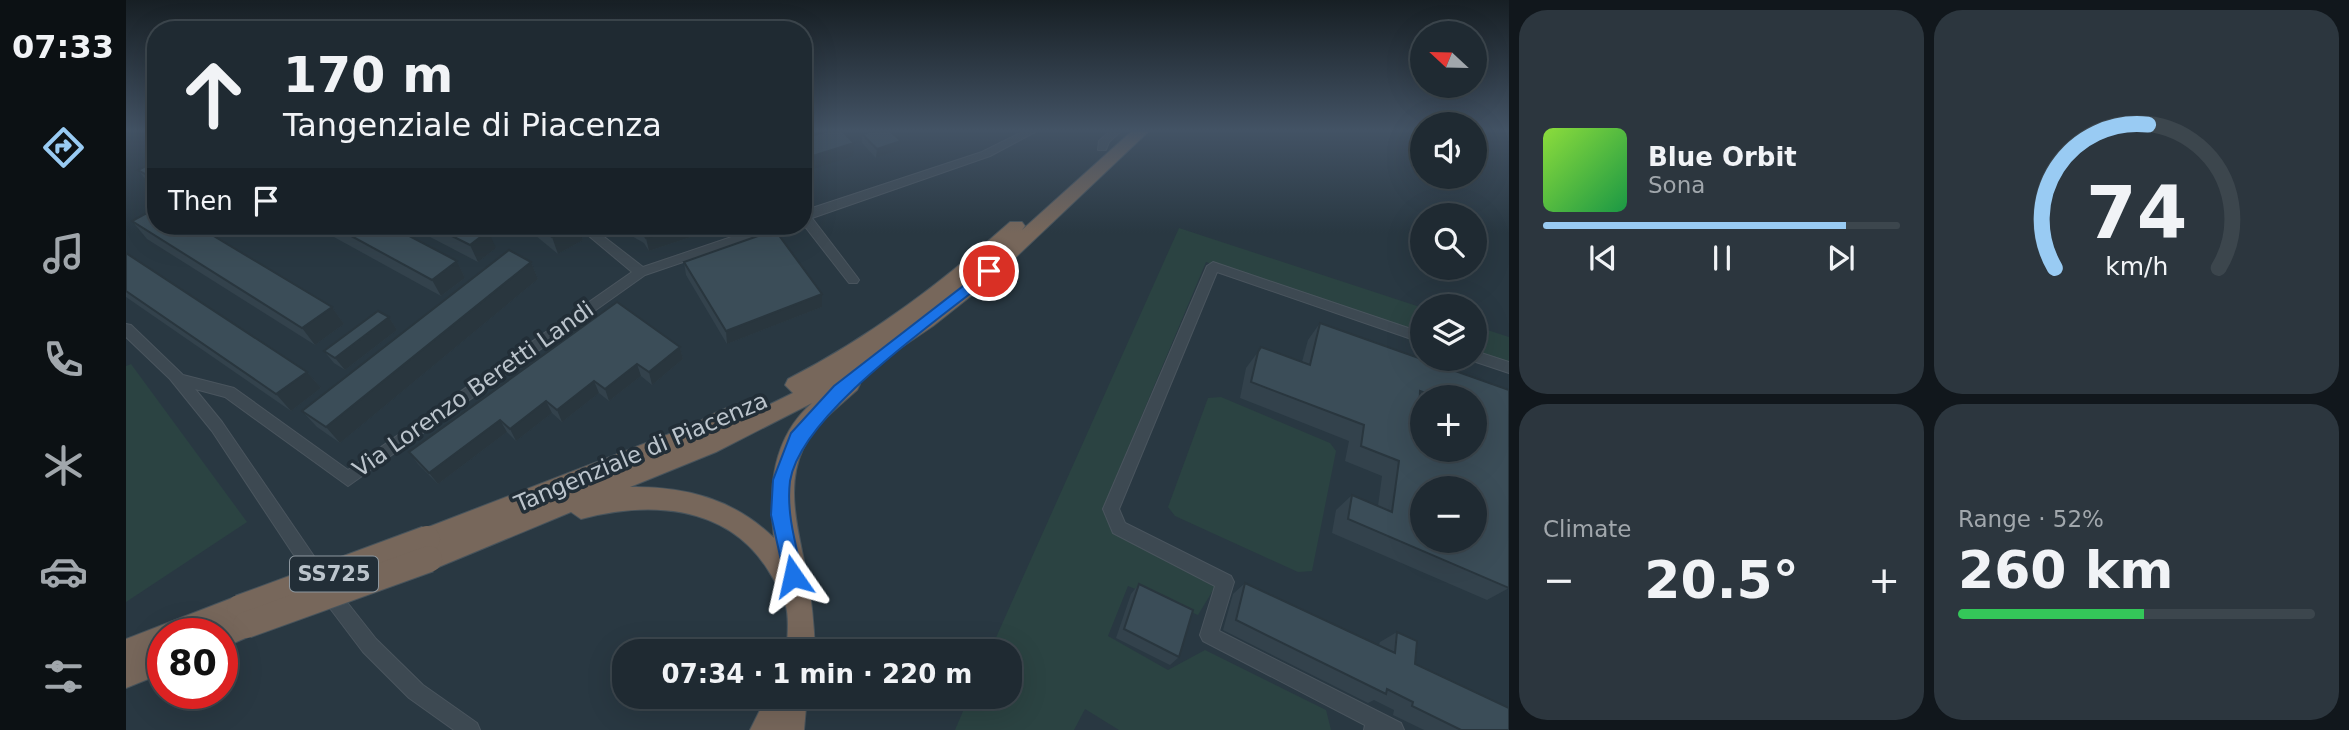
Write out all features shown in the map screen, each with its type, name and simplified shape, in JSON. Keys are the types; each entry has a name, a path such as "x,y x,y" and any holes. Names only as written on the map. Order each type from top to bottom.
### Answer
{"highway":[{"name":"Tangenziale di Piacenza","path":"428,549 698,433 818,374 901,321 973,266 1083,165"},
{"name":"Tangenziale di Piacenza","path":"238,622 708,445 831,384 926,321 989,271 1104,165"},
{"path":"800,639 798,600 780,515 782,480 787,459 813,418 839,391 877,364 926,321"},
{"path":"428,549 590,505 640,496 667,498 711,508 748,530 765,544 782,568 798,600"},
{"path":"126,653 147,644"},
{"path":"126,674 147,665"}],"street":[{"path":"812,213 954,165"},
{"path":"812,226 853,280"},
{"path":"594,235 641,272"},
{"name":"Via Lorenzo Beretti Landi","path":"182,380 229,392 348,479 641,272 750,235"},
{"path":"1394,730 1374,725 1209,635 1225,582 1119,528 1111,509 1213,266 1410,334"},
{"path":"126,330 182,380 221,428 349,620 386,666 414,692 470,730"},
{"path":"1487,360 1509,368"}],"green space":[{"path":"1179,228 1410,304 1410,329 1206,262 1103,508 1118,536 1215,587 1198,615 1128,586 1108,636 1168,670 1205,650 1326,710 1331,730 1119,730 1085,709 1074,730 955,730 964,709 1022,709 1022,639 995,639"},
{"path":"1487,330 1509,337 1509,364 1487,356"},
{"path":"131,364 247,522 126,602 126,366"},
{"path":"1221,397 1330,443 1336,451 1312,571 1298,572 1175,516 1168,507 1208,398"}],"building":[{"path":"147,166 147,175 138,170"},
{"path":"147,213 147,230 132,221"},
{"path":"154,235 212,235 332,307 302,328"},
{"path":"350,235 407,235 457,261 432,280"},
{"path":"450,235 483,235 470,245"},
{"path":"761,235 779,235 822,294 726,331 684,262"},
{"path":"509,250 531,262 326,427 302,411"},
{"path":"126,253 307,372 276,394 126,291"},
{"path":"617,302 680,347 649,372 637,364 605,389 594,381 557,410 546,401 510,429 500,420 429,473 409,452"},
{"path":"378,311 389,317 335,358 324,351"},
{"path":"1320,323 1410,355 1410,371 1455,371 1509,390 1509,588 1427,553 1487,553 1487,476 1410,476 1410,546 1348,519 1352,495 1392,512 1399,461 1361,446 1364,425 1251,382 1261,347 1310,365"},
{"path":"1245,583 1395,653 1397,632 1417,641 1415,664 1509,708 1509,730 1461,730 1412,706 1413,702 1387,689 1386,694 1236,620"},
{"path":"1139,584 1193,610 1179,657 1124,629"}],"route":[{"path":"793,576 780,515 782,480 787,459 797,438 839,391 877,364 989,271"}]}
